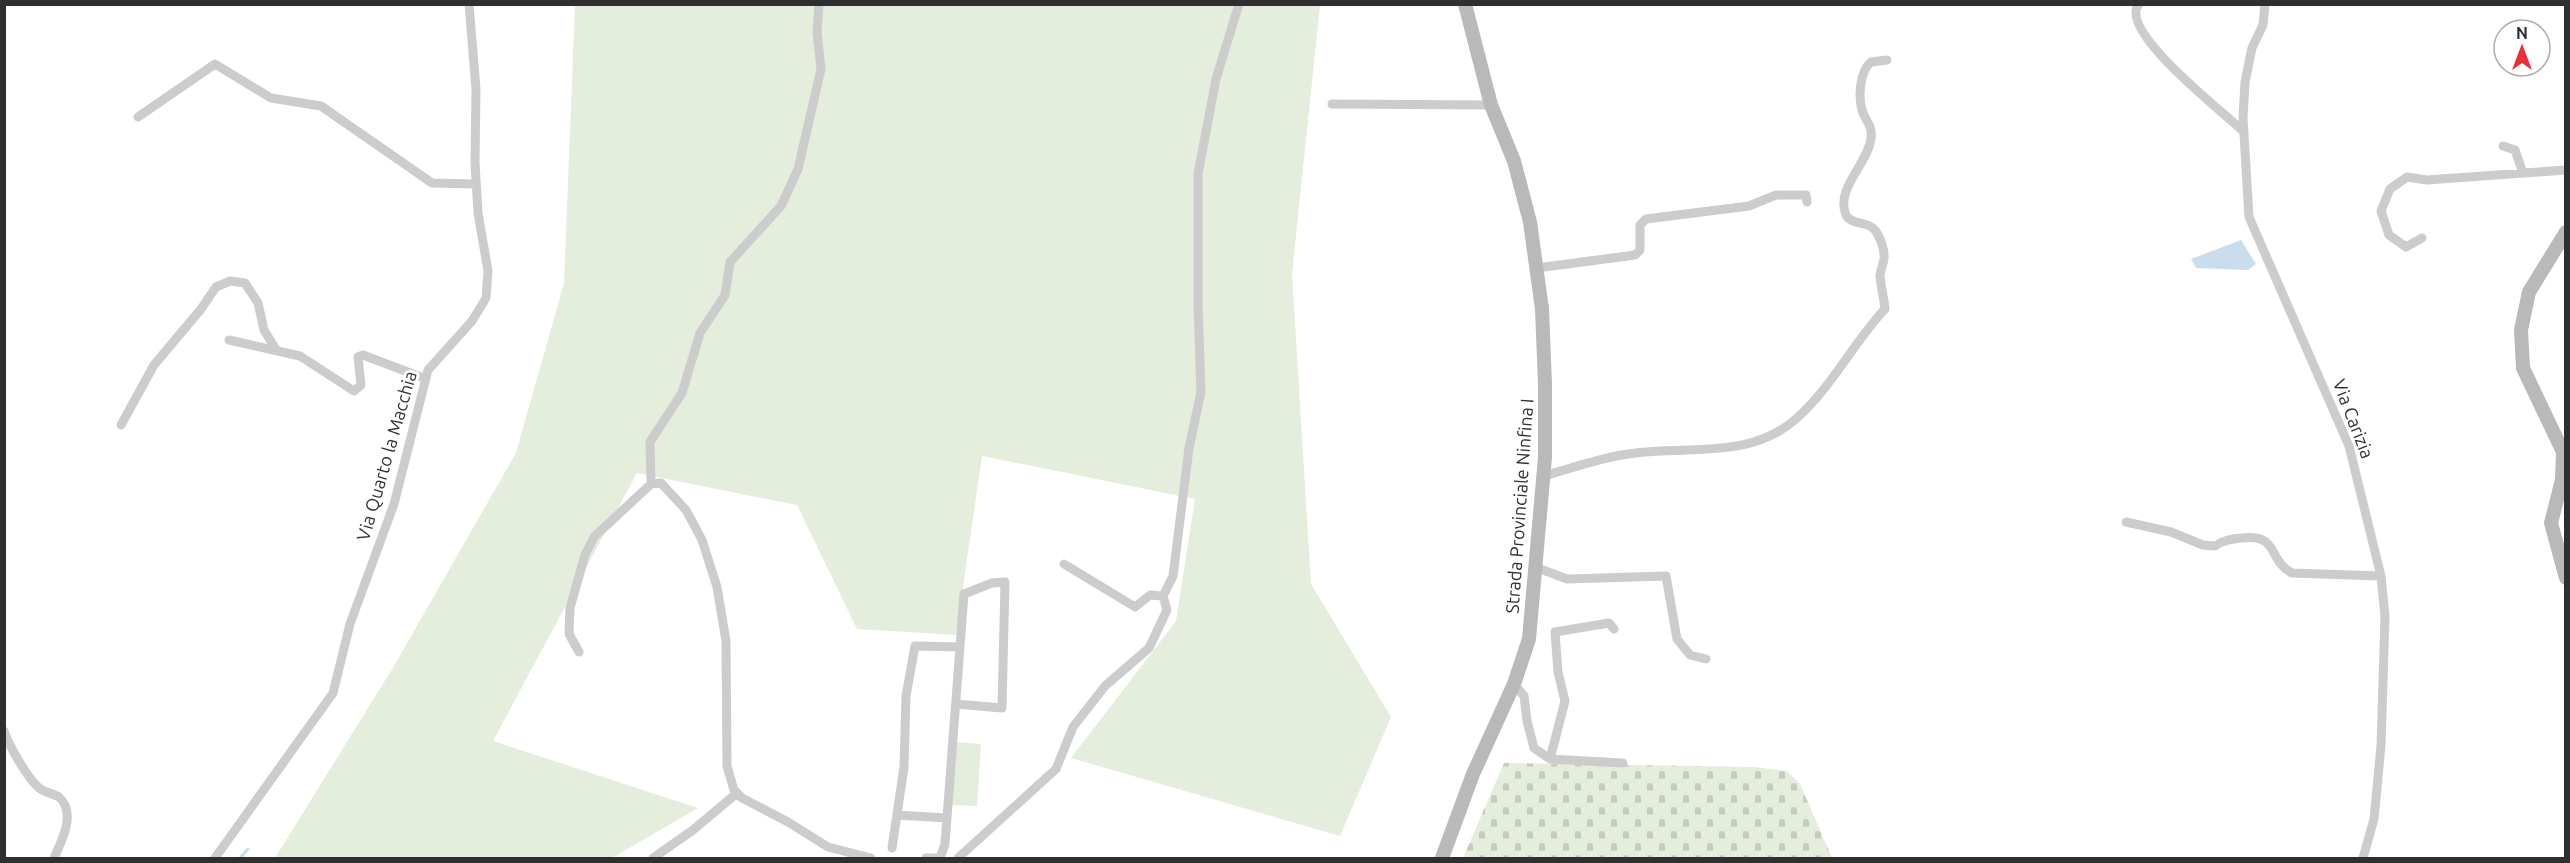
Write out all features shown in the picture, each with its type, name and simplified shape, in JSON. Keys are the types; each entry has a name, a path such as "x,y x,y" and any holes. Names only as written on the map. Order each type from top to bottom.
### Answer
{"main road":[{"name":"Strada Provinciale Ninfina I","path":"1442,858 1473,774 1514,684 1529,639 1543,476 1545,384 1542,309 1530,222 1519,177 1491,105 1465,4"},
{"path":"2565,232 2529,292 2521,330 2523,368 2563,452 2562,480 2552,523 2565,578"}],"street":[{"name":"Via Quarto la Macchia","path":"215,858 333,693 350,624 394,504 428,370 472,321 486,298 488,271 478,213 476,89 469,4"},
{"path":"651,484 650,442 681,393 700,333 725,295 730,262 781,206 798,169 821,69 817,32 819,4"},
{"path":"958,858 1056,769 1073,728 1105,686 1149,648 1167,610 1163,596 1173,576 1189,448 1201,392 1198,174 1216,79 1239,4"},
{"path":"2139,4 2135,8 2138,27 2171,69 2244,132"},
{"name":"Via Carizia","path":"2265,4 2263,25 2252,48 2245,82 2244,132 2249,217 2349,446 2381,576 2385,616 2381,746 2374,819 2363,858"},
{"path":"1543,476 1634,453 1732,448 1764,439 1797,418 1842,364 1885,309 1880,275 1884,258 1881,245 1874,230 1867,224 1850,220 1847,215 1845,197 1848,183 1861,167 1871,140 1871,125 1862,112 1861,105 1863,74 1871,62 1887,60"},
{"path":"138,117 215,64 271,98 321,106 432,183 476,184"},
{"path":"1332,104 1491,105"},
{"path":"2503,146 2515,150 2523,173"},
{"path":"2422,238 2406,247 2389,235 2381,211 2390,189 2407,177 2439,179 2565,170"},
{"path":"2439,179 2439,189"},
{"path":"1537,268 1635,255 1640,250 1640,225 1646,219 1749,206 1776,195 1806,195 1807,202"},
{"path":"121,425 154,365 201,309 216,287 230,281 245,283 258,303 264,330 277,351"},
{"path":"229,340 300,356 354,392 361,386 358,357 363,355 426,379"},
{"path":"579,652 569,634 570,608 585,555 594,537 651,484 661,483 686,510 702,540 717,587 726,641 727,766 734,790 828,847 871,858"},
{"path":"2126,522 2171,532 2203,545 2215,546 2222,541 2260,537 2267,542 2280,563 2292,573 2381,576"},
{"path":"1064,564 1135,607 1150,595 1163,596"},
{"path":"1535,567 1567,579 1666,576 1677,639 1690,655 1706,659"},
{"path":"926,858 939,858 945,844 964,594 992,583 1005,582 1002,708 956,704"},
{"path":"1550,759 1565,701 1558,672 1555,632 1609,623 1614,629"},
{"path":"892,848 904,768 906,696 915,646 960,647"},
{"path":"1514,684 1524,696 1534,748 1550,759 1623,763"},
{"path":"4,731 9,745 39,788 60,798 67,811 64,834 54,858"},
{"path":"653,858 693,830 737,793"},
{"path":"897,815 947,818"}],"green space":[{"path":"575,5 1320,5 1292,274 1311,584 1391,717 1340,836 1071,758 1176,621 1195,499 982,456 956,635 857,629 797,505 637,473 493,741 698,808 612,858 275,858 394,666 516,453 564,283"},
{"path":"955,742 981,744 977,806 951,805"},
{"path":"1504,763 1754,767 1787,771 1800,784 1832,858 1463,858"}],"water":[{"path":"2241,240 2256,264 2248,270 2196,268 2191,259"}],"waterway":[{"path":"240,858 248,849"}]}
